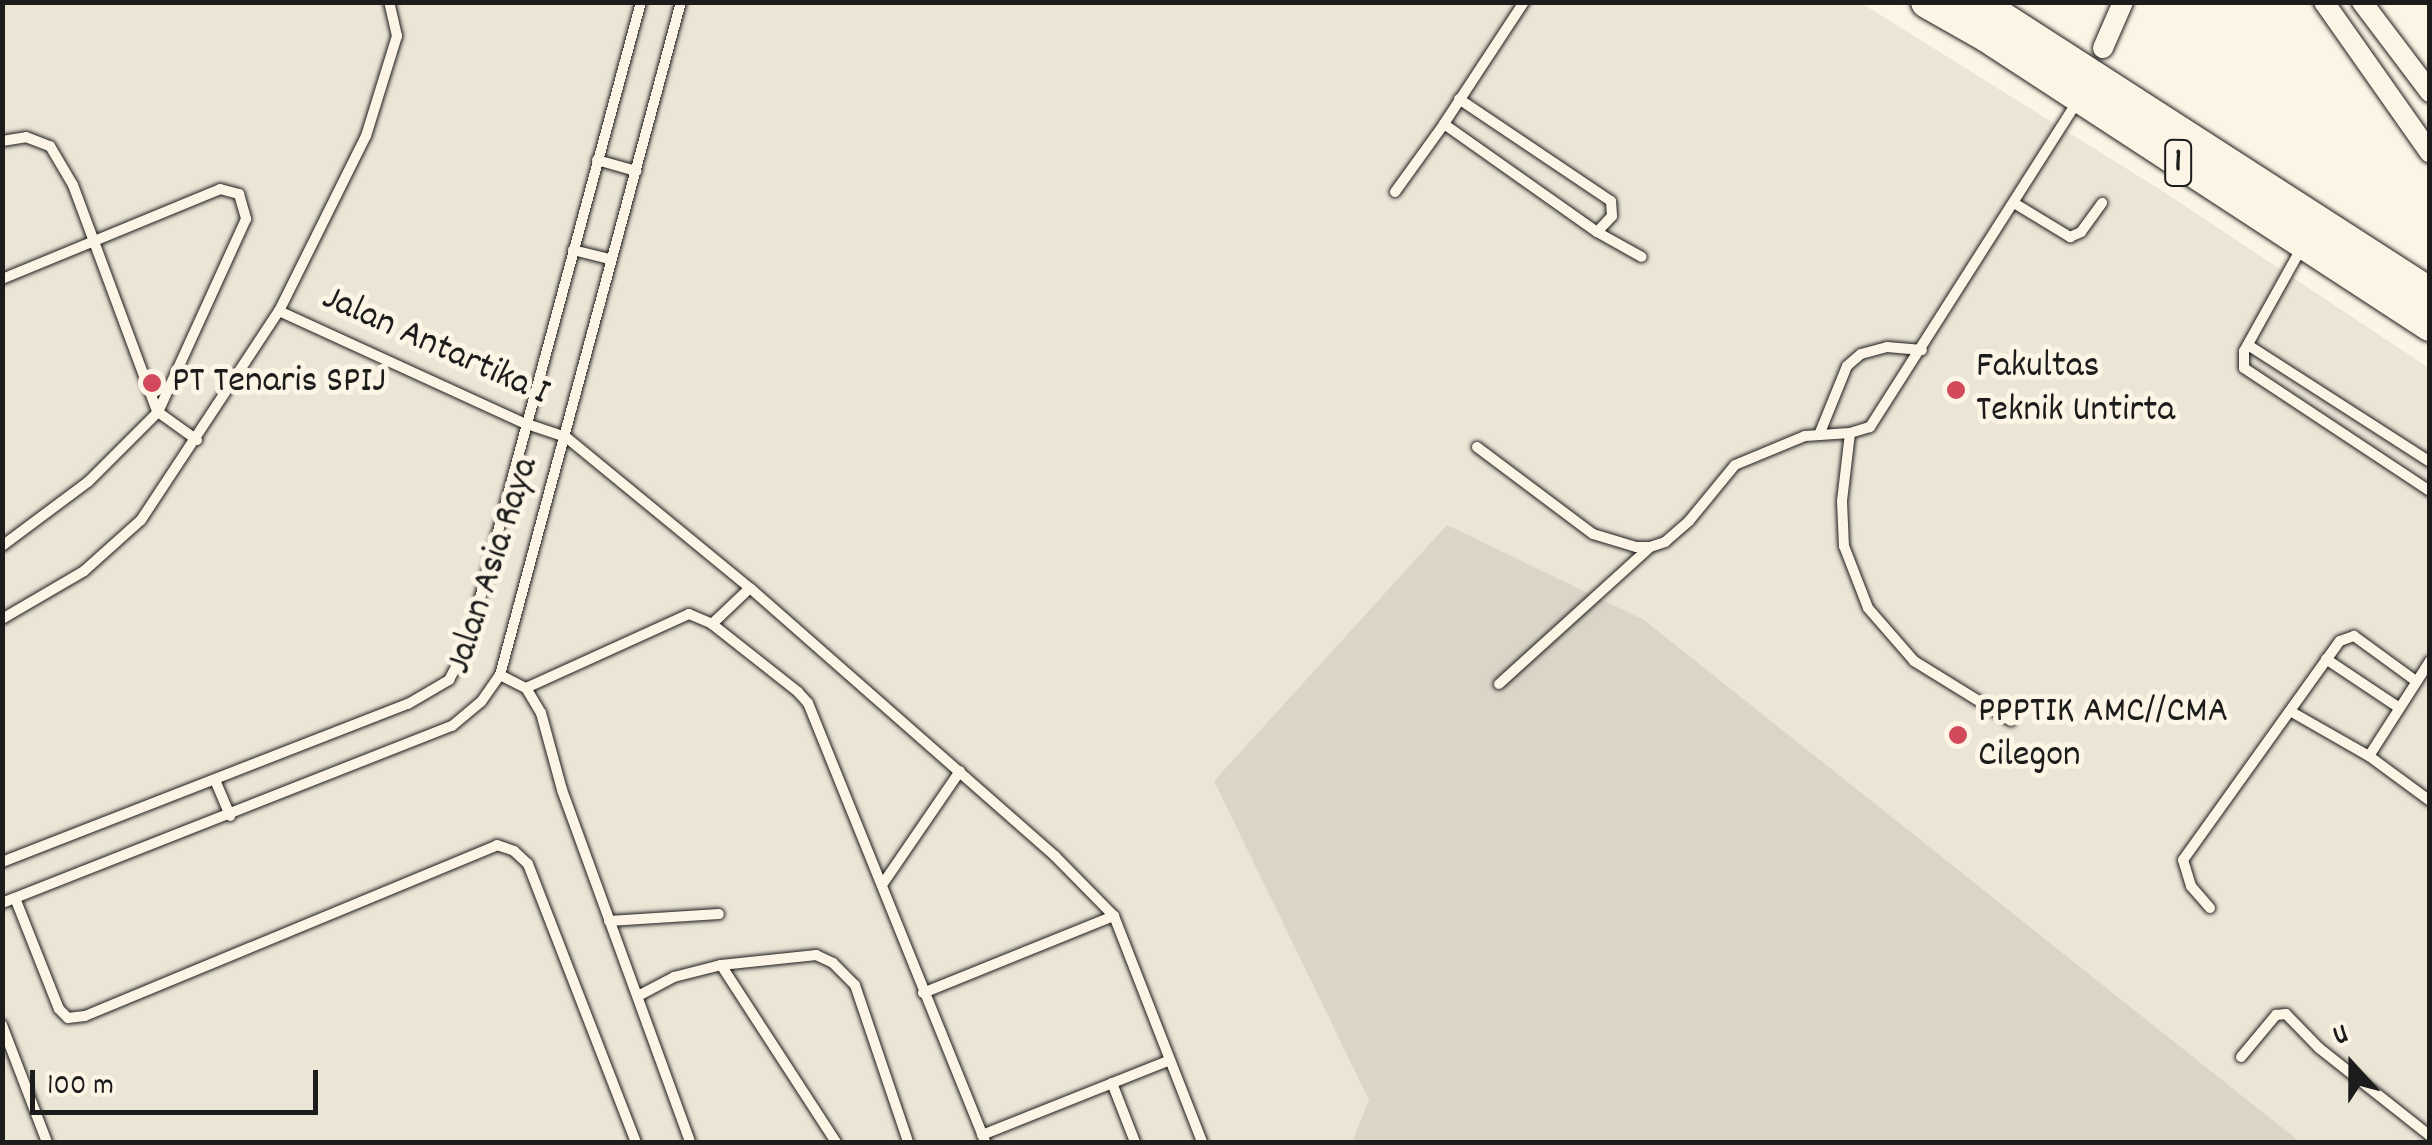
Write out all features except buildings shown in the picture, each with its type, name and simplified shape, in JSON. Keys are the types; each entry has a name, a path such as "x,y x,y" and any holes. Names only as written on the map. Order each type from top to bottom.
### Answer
{"highway":[{"name":"1","path":"1927,2 1987,36 2078,99 2430,325"},
{"name":"1","path":"1977,2 2430,294"}],"street":[{"path":"2103,48 2122,2"},
{"path":"2324,2 2430,153"},
{"path":"2362,2 2430,92"}],"lane":[{"path":"2,619 84,571 141,520 198,440 279,312 366,136 396,36 388,2"},
{"name":"Jalan Asia Raya","path":"2,862 408,704 449,680 467,646 524,422 641,2"},
{"name":"Jalan Asia Raya","path":"2,903 452,726 481,702 500,674 680,2"},
{"path":"1395,192 1524,2"},
{"path":"1477,447 1593,534 1636,548 1665,542 1735,465 1774,447 1870,427 2078,99"},
{"path":"1459,100 1611,201 1612,216 1596,232"},
{"path":"1444,124 1596,232 1642,256"},
{"path":"2,141 26,137 50,146 73,184 158,412 198,440"},
{"path":"598,160 636,171"},
{"path":"2,278 220,189 238,194 245,208 246,219 158,412 88,482 2,546"},
{"path":"2014,203 2070,237 2081,232 2102,203"},
{"path":"2304,243 2248,345 2244,368 2430,491"},
{"path":"573,250 610,259"},
{"name":"Jalan Antartika I","path":"279,312 524,422 566,437 750,588 1055,856 1114,916"},
{"path":"2248,345 2430,465 2418,484"},
{"path":"1819,435 1847,366 1861,354 1887,347 1922,350"},
{"path":"1850,434 1842,501 1844,546 1868,608 1914,661 2010,721"},
{"path":"1500,684 1650,547"},
{"path":"712,624 750,588"},
{"path":"526,688 689,614 712,624 808,704 984,1139 1170,1060"},
{"path":"2210,908 2191,886 2183,860 2346,636 2354,636 2416,681"},
{"path":"2326,660 2398,708"},
{"path":"2368,756 2430,661"},
{"path":"500,674 526,688 541,713 562,790 690,1142"},
{"path":"2290,711 2368,756 2430,800"},
{"path":"882,885 960,772"},
{"path":"215,780 230,816"},
{"path":"15,898 59,1009 68,1018 85,1016 497,846 514,851 528,864 636,1142"},
{"path":"609,921 719,914"},
{"path":"923,994 1114,916 1202,1142"},
{"path":"638,996 674,977 721,965 816,955 833,963 854,985 908,1142"},
{"path":"721,965 836,1142"},
{"path":"2240,1057 2276,1015 2286,1014 2319,1048 2430,1136"},
{"path":"2,1025 47,1142"},
{"path":"1112,1083 1135,1142"}],"shaded area":[{"path":"2,3 1861,3 2164,192 2429,368 2429,1142 3,1142"},
{"path":"1447,525 1644,620 2300,1142 1352,1142 1369,1100 1214,781"}],"place":[{"name":"PT Tenaris SPIJ","path":"152,383"},
{"name":"Fakultas Teknik Untirta","path":"1956,390"},
{"name":"PPPTIK AMC//CMA Cilegon","path":"1958,735"}]}
